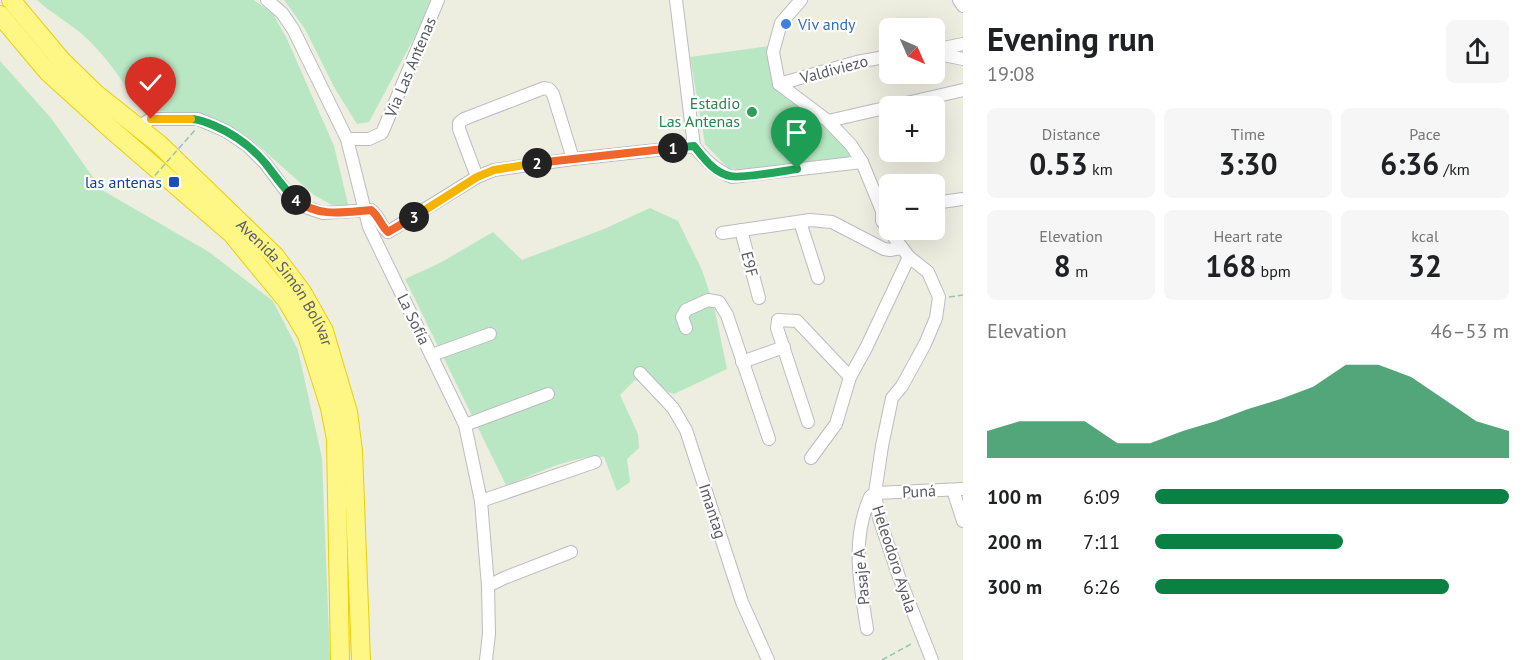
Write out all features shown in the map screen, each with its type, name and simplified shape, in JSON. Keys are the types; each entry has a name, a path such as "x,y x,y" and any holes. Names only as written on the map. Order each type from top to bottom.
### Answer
{"highway":[{"name":"Avenida Simón Bolívar","path":"11,0 62,60 95,93 138,127 193,176 275,256 302,292 324,331 348,412 353,451 361,660"},
{"name":"Avenida Simón Bolívar","path":"0,15 48,72 232,234 286,300 307,335 330,408 336,439 340,660"}],"street":[{"name":"La Sofía","path":"267,0 282,13 293,29 347,139 369,227 465,425 481,501 488,586 489,634 486,660"},
{"name":"Via Las Antenas","path":"347,139 369,139 381,133 438,0"},
{"path":"801,0 781,23 773,52 778,84 828,121 851,145 879,196"},
{"path":"959,0 963,6"},
{"path":"678,2 694,146 706,161 719,172 732,177 862,162"},
{"path":"945,49 963,44"},
{"path":"945,55 963,59"},
{"name":"Valdiviezo","path":"778,84 879,58"},
{"path":"477,177 459,129 459,123 544,88 549,89 553,94 573,159"},
{"path":"828,121 963,90"},
{"path":"138,127 151,119 198,119 226,130 248,146 265,163 286,191 305,207 322,213 371,210 388,232 477,177 494,170 694,146"},
{"path":"945,201 963,199"},
{"path":"722,233 810,220 828,221 884,249 905,253"},
{"path":"800,222 818,278"},
{"name":"E9F","path":"741,230 759,298"},
{"path":"896,240 905,253 928,272 939,297"},
{"path":"811,458 836,424 850,377 867,348 905,253"},
{"name":"Heleodoro Ayala","path":"932,660 879,518 875,494 892,398 902,386 925,344 936,318 939,297"},
{"path":"686,328 682,317 686,310 708,300 719,302 726,315 769,439"},
{"path":"808,422 777,328 778,320 797,321 850,377"},
{"path":"432,355 490,334"},
{"path":"742,362 784,347"},
{"name":"Imantag","path":"640,374 673,408 686,430 742,602 768,660"},
{"path":"465,425 548,394"},
{"path":"481,501 595,462"},
{"path":"958,489 963,521"},
{"name":"Puná","path":"875,494 958,489"},
{"name":"Pasaje A","path":"867,629 860,584 858,545 867,505 871,495 875,494"},
{"path":"488,586 572,552"}],"path":[{"path":"143,189 195,130"},
{"path":"939,297 963,295"},
{"path":"882,660 922,638"}],"green space":[{"path":"37,0 254,0 273,14 287,39 334,146 349,208 330,204 314,195 252,140 205,116 142,109 92,43"},
{"path":"284,0 430,0 422,23 369,122 357,124 334,87 305,29"},
{"name":"Estadio Las Antenas","path":"769,46 787,96 841,142 850,152 848,159 744,171 728,168 705,144 690,57"},
{"path":"0,61 51,118 102,190 209,252 273,301 298,350 322,458 330,660 0,660"},
{"path":"650,208 678,221 702,270 714,306 727,369 674,394 635,380 620,395 638,434 639,448 627,459 630,482 617,491 604,457 567,462 506,485 405,279 440,263 493,232 522,260 604,229"}],"place":[{"name":"Viv andy","path":"786,24"},
{"name":"Estadio Las Antenas","path":"752,112"},
{"name":"las antenas","path":"174,182"}],"route":[{"path":"151,119 198,119 226,130 248,146 265,163 286,191 305,207 322,213 371,210 388,232 477,177 494,170 514,166 694,146 719,172 732,177 797,169"}]}
